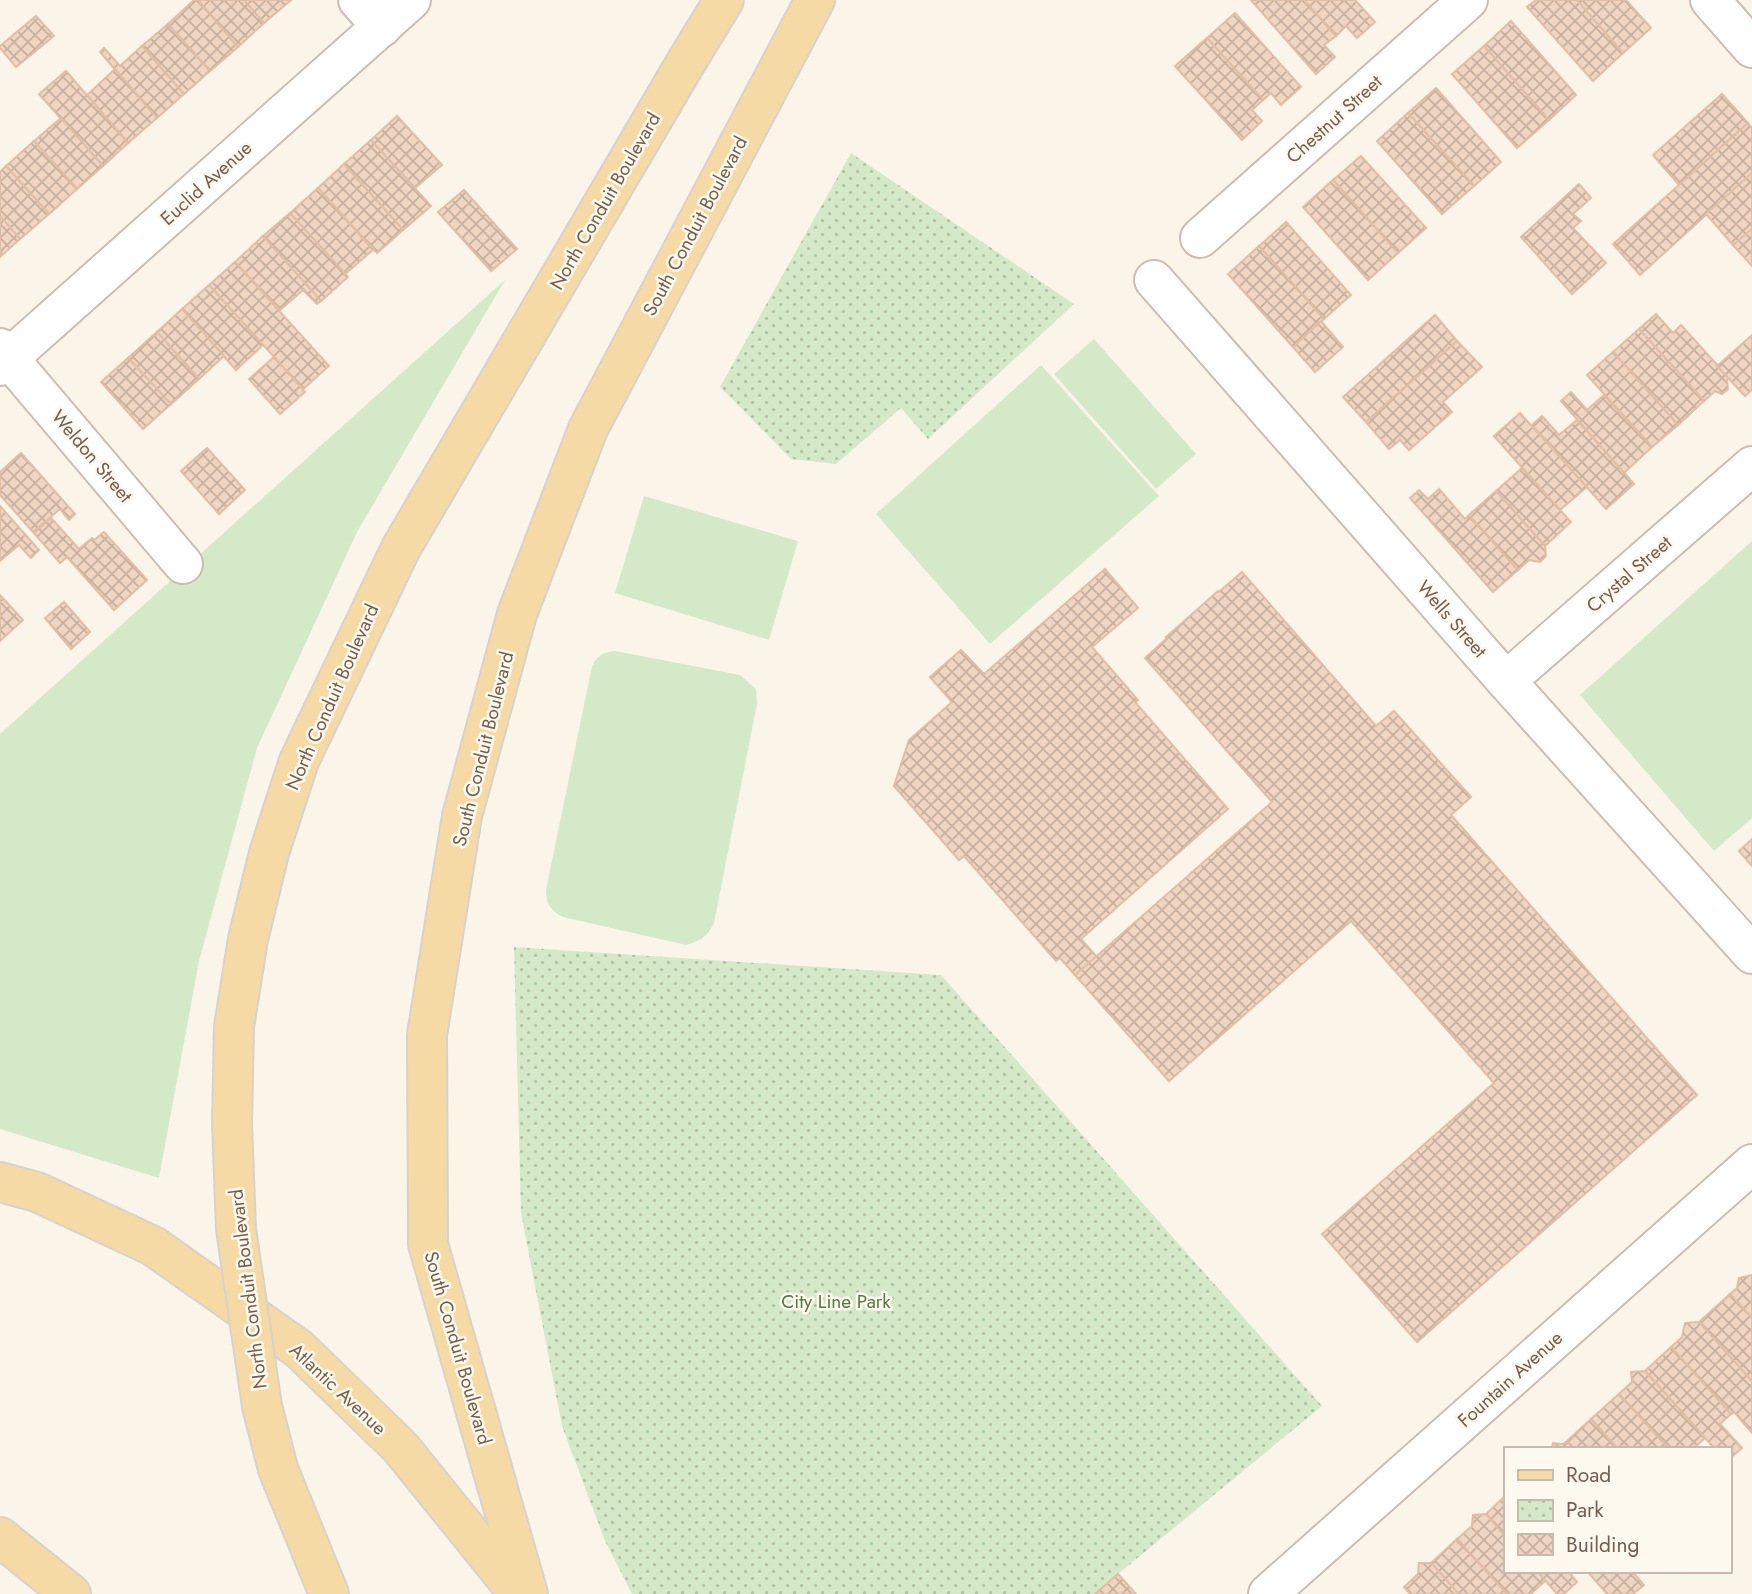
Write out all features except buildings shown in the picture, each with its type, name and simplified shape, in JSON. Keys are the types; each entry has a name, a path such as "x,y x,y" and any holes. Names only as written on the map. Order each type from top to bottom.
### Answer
{"main road":[{"name":"North Conduit Boulevard","path":"329,1594 278,1469 262,1406 236,1229 232,1124 234,1027 248,939 269,853 299,761 401,548 724,0"},
{"name":"South Conduit Boulevard","path":"528,1594 428,1244 427,1035 463,816 517,614 588,429 815,0"},
{"name":"Atlantic Avenue","path":"0,1182 37,1192 153,1246 299,1349 400,1447 519,1594"},
{"path":"0,1537 71,1594"}],"street":[{"name":"Euclid Avenue","path":"3,357 370,13 411,0"},
{"name":"Chestnut Street","path":"1200,238 1468,0"},
{"path":"1710,0 1752,48"},
{"name":"Wells Street","path":"1154,281 1506,681 1752,954"},
{"name":"Weldon Street","path":"3,357 183,565"},
{"name":"Crystal Street","path":"1506,681 1752,466"},
{"name":"Fountain Avenue","path":"1268,1594 1752,1164"}],"green space":[{"path":"851,153 1074,304 928,439 901,408 836,464 791,459 720,387"},
{"path":"505,280 357,532 257,748 199,961 159,1178 0,1129 0,734"},
{"path":"1094,339 1196,454 1156,489 1054,374"},
{"path":"1041,365 1159,496 990,644 876,514"},
{"path":"644,496 798,541 769,640 615,593"},
{"path":"1752,541 1752,818 1714,851 1580,695"},
{"path":"615,651 740,675 756,689 757,704 714,923 703,937 686,945 563,917 552,910 547,899 546,890 592,666 601,655"},
{"name":"City Line Park","path":"514,947 941,975 1322,1406 1095,1594 632,1594 605,1541 562,1426 521,1213"}]}
